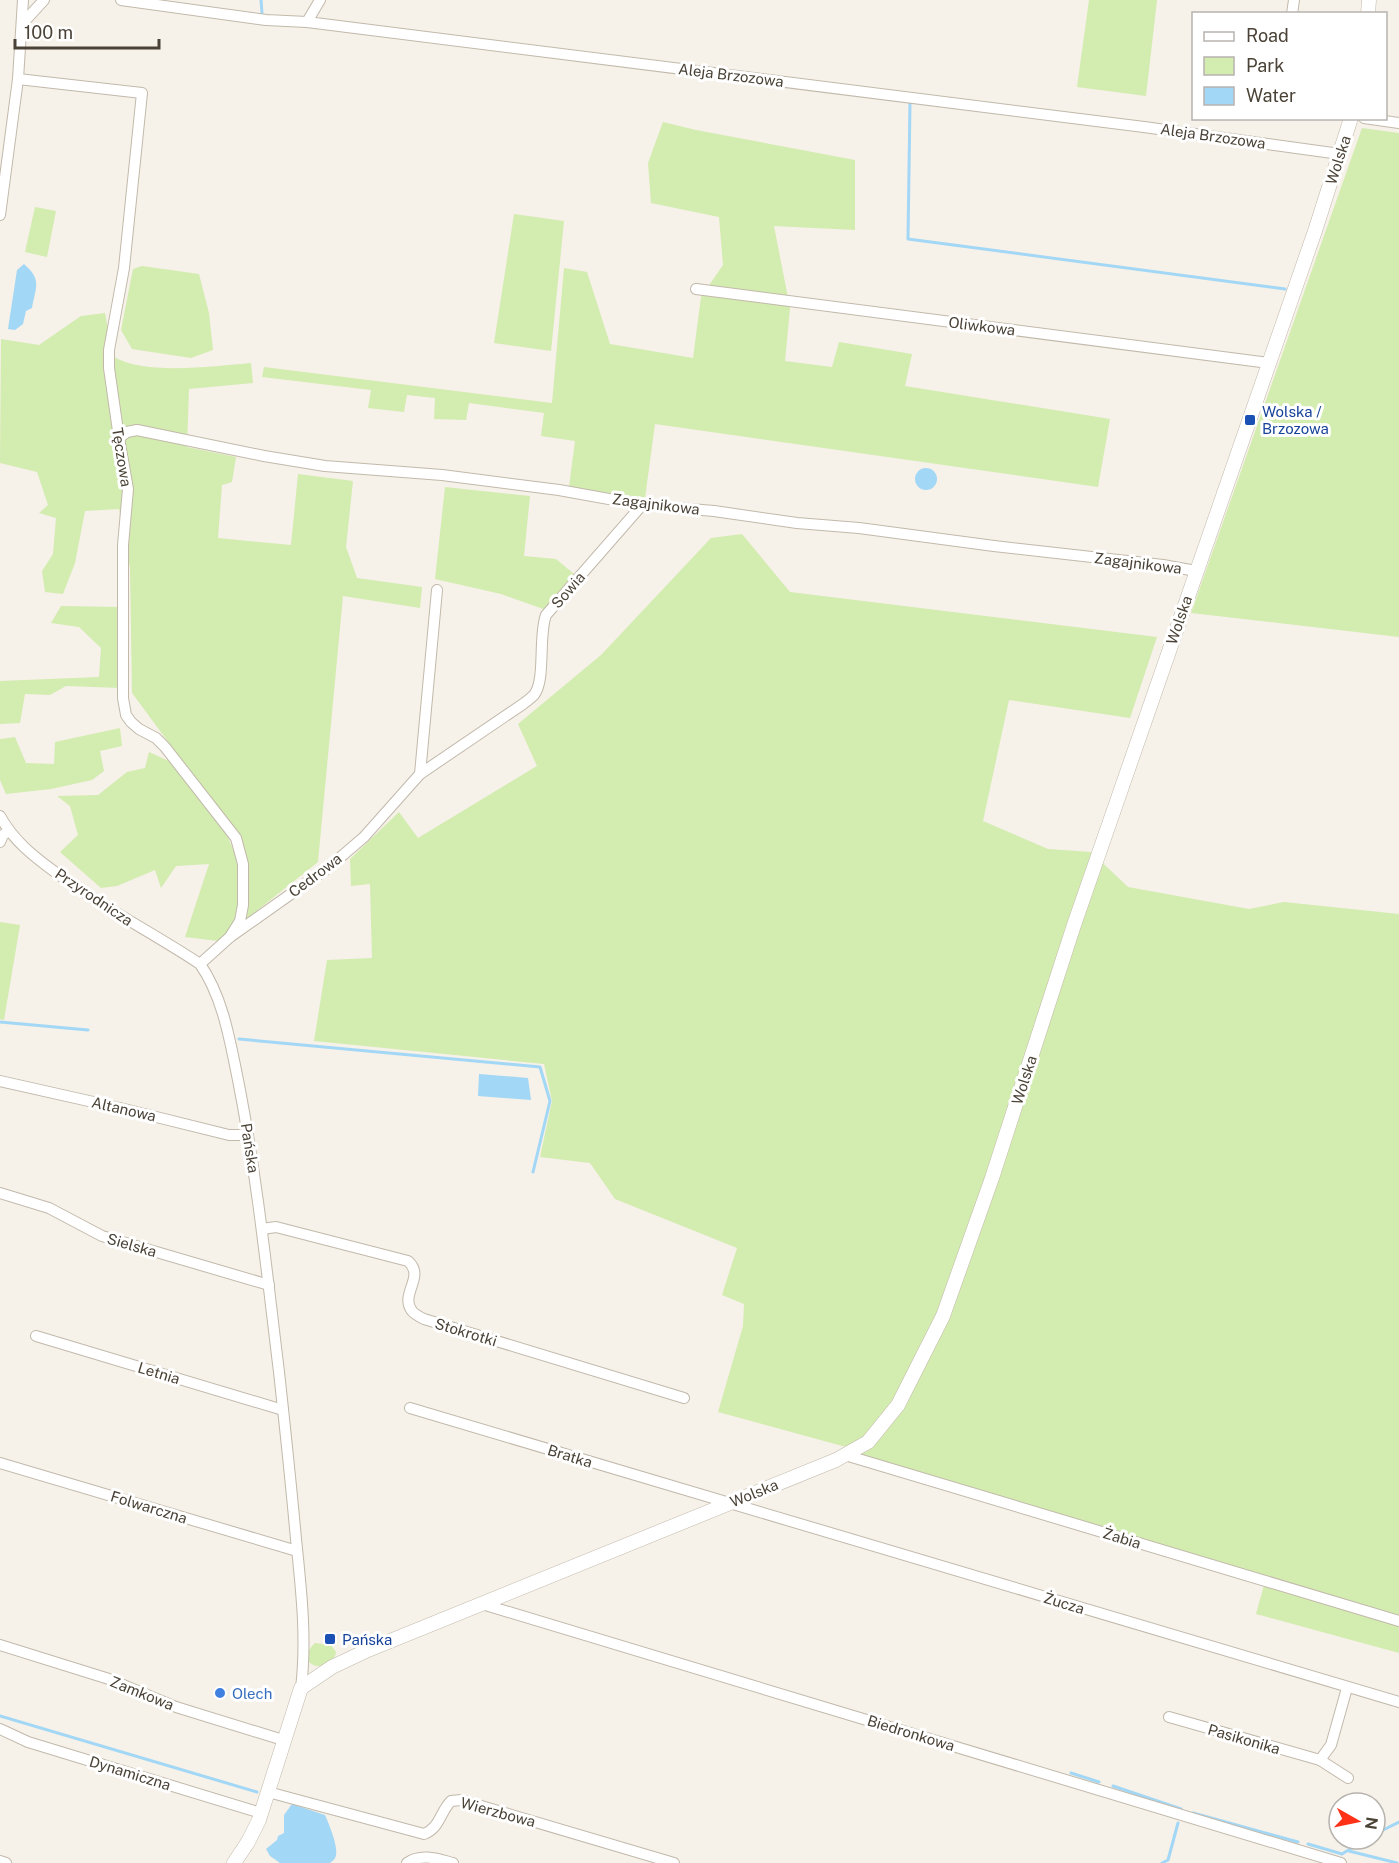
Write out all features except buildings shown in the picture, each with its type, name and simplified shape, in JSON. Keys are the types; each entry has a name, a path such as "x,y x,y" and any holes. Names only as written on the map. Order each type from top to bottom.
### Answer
{"street":[{"path":"0,215 6,138 18,79 23,0"},
{"path":"21,24 44,0"},
{"name":"Aleja Brzozowa","path":"121,0 266,20 307,22 1144,127 1340,154"},
{"path":"307,22 320,0"},
{"name":"Tęczowa","path":"18,79 142,93 124,268 109,350 108,369 128,489 123,575 123,698 126,715 130,722 156,738 165,747 236,838 243,864 243,905 240,921 230,937"},
{"name":"Wolska","path":"301,1688 350,1658 845,1455 868,1442 898,1405 943,1316 992,1178 1074,925 1316,231 1350,120"},
{"path":"1378,120 1399,123"},
{"name":"Oliwkowa","path":"696,289 1269,363"},
{"name":"Zagajnikowa","path":"119,438 127,432 137,430 325,466 442,475 559,490 642,505 714,511 797,524 859,528 1196,571"},
{"name":"Sowia","path":"535,693 539,683 543,624 546,615 642,505"},
{"path":"420,774 437,590"},
{"name":"Cedrowa","path":"200,964 230,937 329,867 364,837 420,774 523,704 535,693"},
{"name":"Przyrodnicza","path":"0,816 9,831 34,856 88,897 200,964"},
{"path":"0,842 3,835 9,831"},
{"name":"Pańska","path":"200,964 208,976 224,1018 248,1135 262,1229 283,1410 304,1638 301,1688 261,1813 248,1842 235,1863"},
{"name":"Altanowa","path":"0,1081 229,1135 248,1135"},
{"name":"Sielska","path":"0,1193 49,1208 102,1236 268,1285"},
{"name":"Stokrotki","path":"262,1229 276,1227 408,1261 414,1266 416,1272 408,1299 411,1310 424,1319 684,1398"},
{"name":"Letnia","path":"36,1336 283,1410"},
{"name":"Bratka","path":"410,1408 729,1503"},
{"name":"Żabia","path":"845,1455 1399,1621"},
{"name":"Folwarczna","path":"0,1463 297,1551"},
{"name":"Żucza","path":"729,1503 1399,1702"},
{"name":"Biedronkowa","path":"482,1604 1341,1863"},
{"name":"Zamkowa","path":"0,1646 109,1679 176,1707 284,1740"},
{"path":"1320,1761 1331,1745 1347,1688"},
{"name":"Pasikonika","path":"1169,1717 1320,1761 1348,1778"},
{"name":"Dynamiczna","path":"0,1729 28,1742 261,1813"},
{"name":"Wierzbowa","path":"268,1792 424,1834 432,1831 438,1824 444,1808 451,1801 461,1800 674,1863"},
{"path":"407,1863 413,1859 425,1857 453,1863"},
{"path":"0,1861 6,1863"}],"green space":[{"path":"1089,0 1157,0 1146,96 1077,87"},
{"path":"663,122 855,160 855,230 774,226 790,308 785,361 832,367 839,342 912,354 905,386 1110,419 1098,487 655,424 645,498 569,487 575,441 541,436 544,413 469,403 466,420 434,419 435,398 407,395 404,412 368,408 371,390 262,377 264,367 552,403 564,268 587,272 610,344 693,358 701,297 723,265 719,217 651,203 648,163"},
{"path":"1362,128 1399,133 1399,637 1191,613"},
{"path":"35,207 56,211 47,257 25,252"},
{"path":"514,214 564,221 551,351 494,343"},
{"path":"142,266 199,274 209,313 213,350 191,358 132,349 121,330 133,269"},
{"path":"105,313 113,356 126,362 160,368 251,363 253,383 189,389 187,447 236,457 232,482 222,485 218,538 291,545 298,474 353,481 346,547 357,578 422,587 420,608 343,596 318,862 244,921 247,857 240,839 132,693 130,568 119,509 85,511 75,563 63,594 45,592 42,571 53,554 56,518 39,513 48,505 37,472 0,463 1,339 39,345 81,316"},
{"path":"445,487 530,496 524,556 556,559 574,574 546,610 501,594 435,579"},
{"path":"742,534 790,592 1157,637 1130,718 1009,700 983,821 1048,849 1091,852 1128,887 1249,909 1284,902 1399,914 1399,1653 1256,1614 1266,1578 871,1458 846,1447 718,1412 743,1326 744,1304 722,1295 737,1248 615,1199 590,1163 540,1157 552,1101 544,1064 314,1041 327,960 372,958 370,884 351,886 350,859 399,812 418,838 537,766 518,724 601,655 711,538"},
{"path":"61,606 119,607 120,688 66,686 50,695 25,694 20,723 0,724 0,681 99,677 101,648 79,627 51,623"},
{"path":"120,728 122,746 100,751 104,771 92,780 51,789 6,794 0,780 0,739 15,737 26,763 54,764 55,742"},
{"path":"149,752 173,763 227,835 244,875 238,921 218,941 185,937 209,864 176,866 161,888 155,870 117,886 101,888 60,852 78,835 70,806 57,796 98,795 127,772 145,768"},
{"path":"0,922 20,925 4,1020 0,1019"},
{"path":"315,1643 331,1645 336,1652 328,1664 315,1666 310,1663 307,1658"}],"water":[{"path":"24,264 33,275 36,284 32,308 26,311 23,324 15,330 8,329 17,270"},
{"path":"926,468 934,471 937,479 934,487 926,490 918,487 915,479 918,471"},
{"path":"479,1074 528,1078 531,1100 478,1096"},
{"path":"292,1804 325,1815 336,1846 335,1858 330,1863 280,1863 270,1856 266,1849 284,1833 284,1815"}],"waterway":[{"path":"261,0 262,13"},
{"path":"910,102 908,239 1285,289"},
{"path":"0,1022 88,1030"},
{"path":"239,1039 540,1067 550,1101 533,1172"},
{"path":"0,1716 257,1792"},
{"path":"1071,1773 1099,1782"},
{"path":"1113,1786 1181,1809"},
{"path":"1193,1813 1298,1842"},
{"path":"1387,1828 1399,1822"},
{"path":"1162,1863 1168,1860 1178,1823"},
{"path":"1308,1844 1327,1850"},
{"path":"1332,1851 1342,1854 1347,1851"},
{"path":"1349,1851 1397,1863"}],"place":[{"name":"Wolska / Brzozowa","path":"1250,420"},
{"name":"Pańska","path":"330,1639"},
{"name":"Olech","path":"220,1693"}]}
